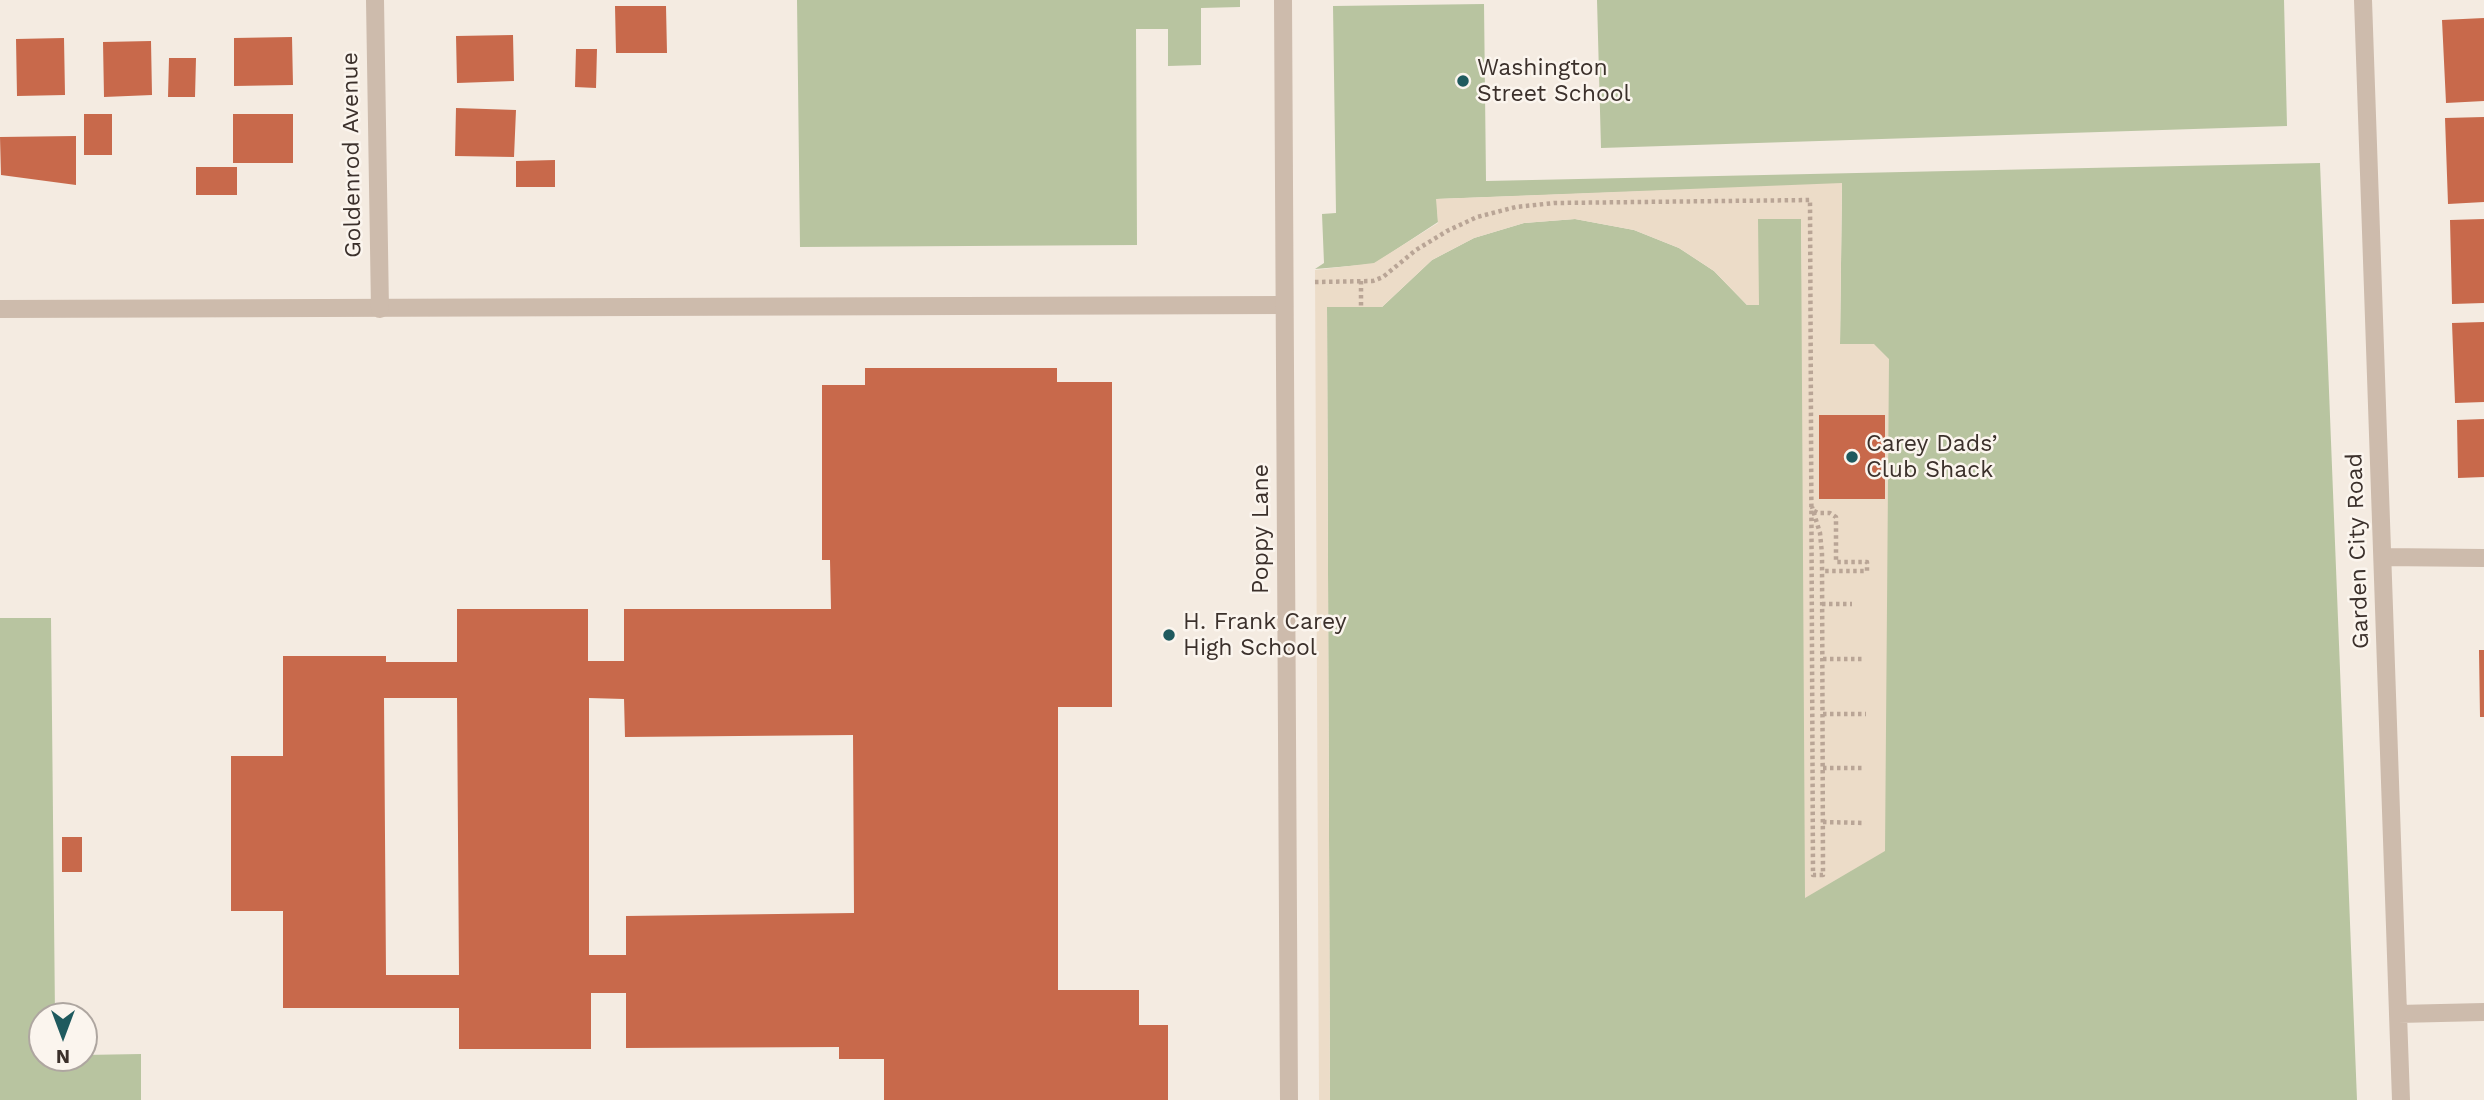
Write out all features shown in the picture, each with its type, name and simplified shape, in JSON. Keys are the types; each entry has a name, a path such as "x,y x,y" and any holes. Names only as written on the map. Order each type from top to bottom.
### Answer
{"street":[{"name":"Goldenrod Avenue","path":"375,0 380,309"},
{"name":"Poppy Lane","path":"1283,0 1289,1100"},
{"name":"Garden City Road","path":"2363,0 2401,1100"},
{"path":"1,309 1284,305"},
{"path":"2382,557 2484,558"},
{"path":"2398,1014 2484,1012"}],"path":[{"path":"1315,282 1362,281 1383,277 1416,250 1447,231 1477,217 1516,206 1553,203 1810,200 1813,874 1823,874 1822,571 1820,533 1812,507"},
{"path":"1362,281 1362,307"},
{"path":"1812,507 1818,513 1830,513 1836,517 1836,562 1867,562 1867,571 1822,571"},
{"path":"1822,604 1852,604"},
{"path":"1823,659 1864,659"},
{"path":"1823,714 1866,714"},
{"path":"1823,768 1865,768"},
{"path":"1823,822 1865,823"}],"green space":[{"path":"797,0 1240,0 1240,7 1201,8 1201,65 1168,66 1168,29 1136,29 1137,245 800,247"},
{"path":"1597,0 2284,0 2287,126 1601,148"},
{"path":"1484,4 1486,181 2320,163 2357,1100 1330,1100 1327,307 1382,307 1432,260 1474,238 1524,223 1575,219 1634,230 1679,248 1714,271 1747,305 1758,305 1758,218 1801,219 1803,345 1874,344 1840,344 1842,184 1437,199 1438,222 1374,264 1315,269 1324,263 1322,214 1336,213 1333,6"},
{"path":"0,618 51,618 55,1002 28,1002 28,1072 98,1072 98,1055 141,1054 141,1100 0,1100"}],"shaded area":[{"path":"1842,183 1840,344 1874,344 1889,359 1885,851 1805,898 1801,219 1758,219 1759,305 1747,305 1714,271 1679,248 1634,230 1575,219 1524,223 1474,238 1432,260 1382,307 1327,307 1330,1100 1319,1100 1315,270 1374,263 1438,223 1436,199"}],"building":[{"path":"615,6 666,6 667,53 616,53"},
{"path":"2484,18 2484,101 2446,103 2442,20"},
{"path":"513,35 514,81 457,83 456,36"},
{"path":"292,37 293,85 234,86 234,38"},
{"path":"64,38 65,95 17,96 16,39"},
{"path":"151,41 152,95 104,97 103,42"},
{"path":"576,49 597,49 596,88 575,87"},
{"path":"169,58 196,58 195,97 168,97"},
{"path":"456,108 516,110 514,157 455,156"},
{"path":"84,114 112,114 112,155 84,155"},
{"path":"233,114 293,114 293,163 233,163"},
{"path":"2484,117 2484,202 2448,204 2445,118"},
{"path":"76,136 76,185 1,175 0,137"},
{"path":"555,160 555,187 516,187 516,161"},
{"path":"196,167 237,167 237,195 196,195"},
{"path":"2484,219 2484,303 2452,304 2450,220"},
{"path":"2484,322 2484,402 2455,403 2452,323"},
{"path":"865,368 1057,368 1057,382 1112,382 1112,707 1058,707 1058,990 1139,990 1139,1025 1168,1025 1168,1100 884,1100 884,1059 839,1059 839,1047 626,1048 626,993 591,993 591,1049 459,1049 459,1008 283,1008 283,911 231,911 231,756 283,756 283,656 386,656 386,662 457,662 457,609 588,609 588,661 624,661 624,609 831,609 830,560 822,560 822,385 865,385","holes":["384,698 457,698 459,975 386,975","589,698 624,699 625,737 853,735 854,913 626,916 626,955 589,955"]},
{"name":"Carey Dads’ Club Shack","path":"1819,415 1885,415 1885,499 1819,499"},
{"path":"2484,419 2484,477 2458,478 2457,420"},
{"path":"2479,650 2484,650 2484,717 2480,717"},
{"path":"62,837 82,837 82,872 62,872"}],"place":[{"name":"Washington Street School","path":"1463,81"},
{"name":"Carey Dads’ Club Shack","path":"1852,457"},
{"name":"H. Frank Carey High School","path":"1169,635"}]}
